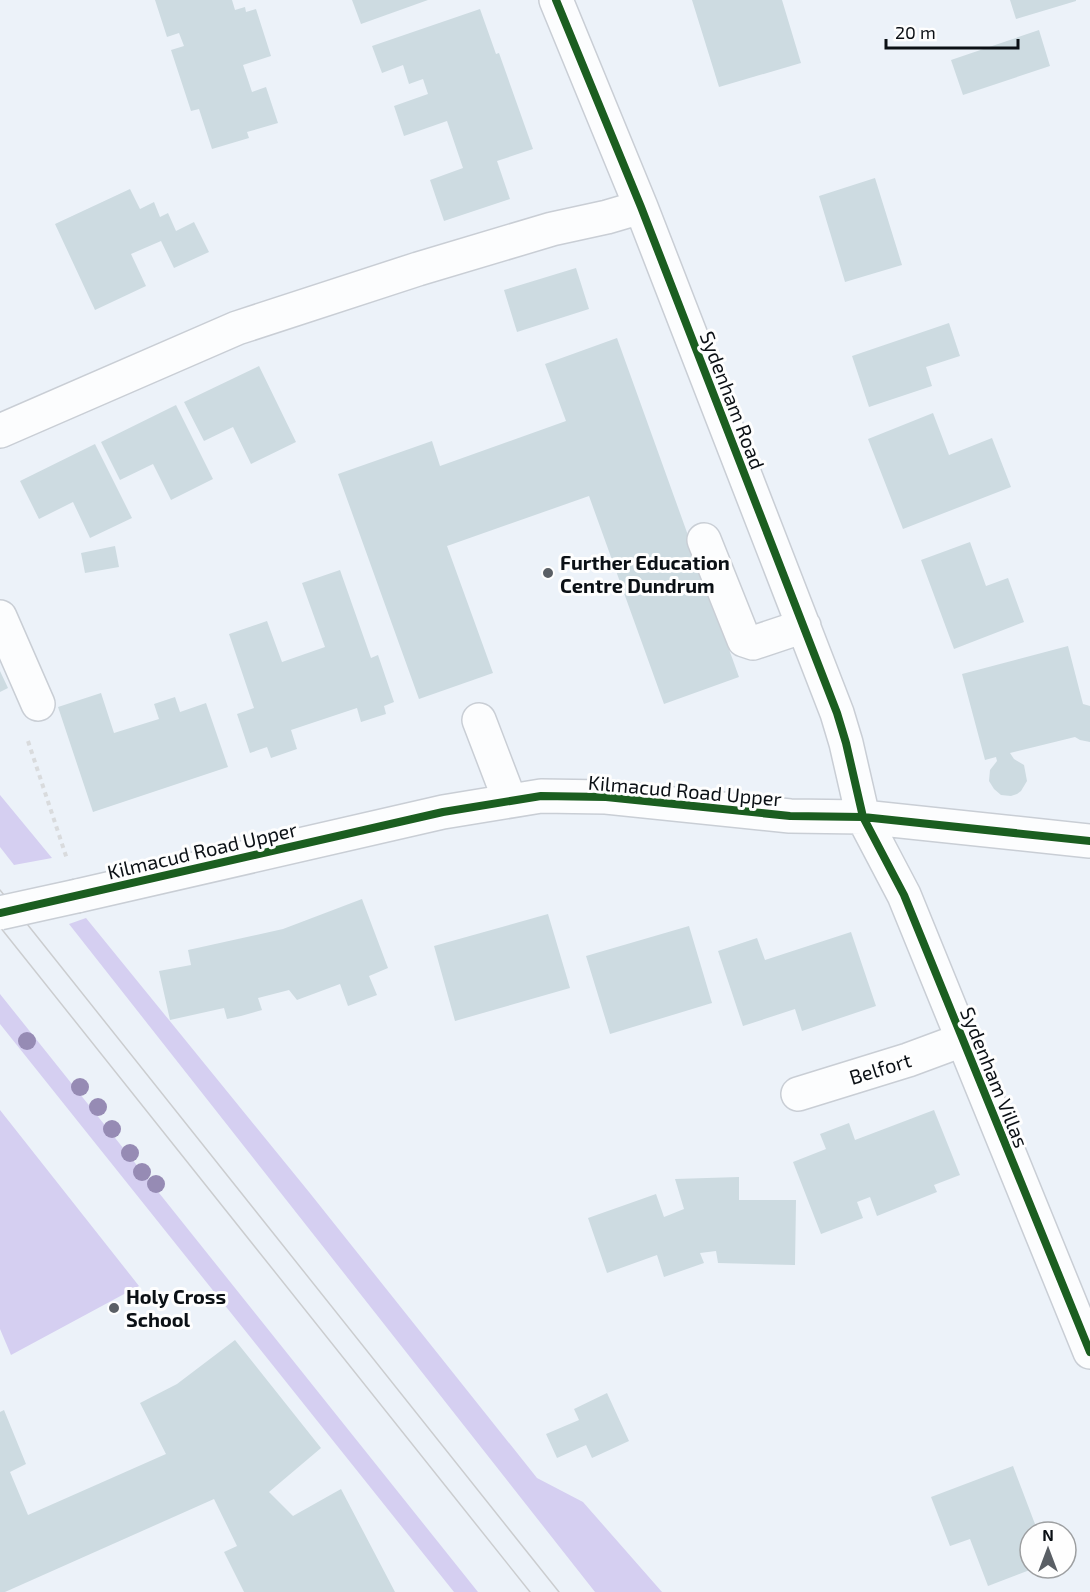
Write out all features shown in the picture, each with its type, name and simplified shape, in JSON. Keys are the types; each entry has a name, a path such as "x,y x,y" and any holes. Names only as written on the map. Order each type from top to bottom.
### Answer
{"street":[{"name":"Sydenham Road","path":"556,0 641,207 804,626 846,743 863,817"},
{"path":"0,431 237,328 418,269 552,229 641,207"},
{"path":"704,540 744,640 753,643 804,626"},
{"path":"0,616 38,704"},
{"path":"479,720 510,801"},
{"name":"Kilmacud Road Upper","path":"0,913 443,812 542,796 606,797 790,816 863,817 1090,841"},
{"name":"Sydenham Villas","path":"863,817 904,895 1090,1352"},
{"name":"Belfort","path":"798,1094 908,1060 962,1040"}],"path":[{"path":"38,704 26,734 77,896"}],"shaded area":[{"path":"0,795 52,858 14,865 0,847"},
{"path":"86,918 309,1192 537,1478 583,1502 662,1592 595,1592 69,924"},
{"path":"0,994 478,1592 454,1592 0,1024"},
{"path":"0,1110 139,1286 11,1355 0,1329"}],"building":[{"path":"155,0 232,0 235,10 245,7 246,12 256,9 271,56 243,65 252,92 266,87 278,123 247,132 249,138 212,149 199,109 191,111 171,50 184,46 179,33 167,37"},
{"path":"352,0 428,0 361,24"},
{"path":"692,0 782,0 801,63 719,87"},
{"path":"1010,0 1076,0 1076,1 1016,19"},
{"path":"480,9 496,54 499,53 533,149 497,161 510,199 444,221 430,180 463,168 447,121 404,136 394,106 428,94 423,79 409,84 403,65 382,73 372,46"},
{"path":"1039,30 1050,66 963,95 951,60"},
{"path":"875,178 902,265 845,282 819,196"},
{"path":"130,189 140,209 154,202 160,217 168,213 176,231 194,222 209,252 174,268 161,241 131,254 146,286 95,310 55,224"},
{"path":"576,268 589,309 517,332 504,290"},
{"path":"949,323 960,356 926,367 932,386 869,407 852,356"},
{"name":"Further Education Centre Dundrum","path":"617,338 739,677 664,704 589,496 447,546 493,673 419,699 338,474 432,441 440,466 566,421 545,364"},
{"path":"259,366 296,442 251,464 233,427 204,441 184,402"},
{"path":"176,405 213,479 171,500 153,464 120,480 101,442"},
{"path":"933,413 949,455 992,438 1011,487 903,529 868,439"},
{"path":"95,444 132,518 90,538 73,502 39,519 20,481"},
{"path":"970,542 986,586 1008,578 1024,622 954,649 921,560"},
{"path":"115,546 119,567 85,573 81,553"},
{"path":"340,570 371,658 378,655 394,702 384,706 386,714 361,722 357,708 291,730 297,749 271,758 267,747 250,753 237,714 254,708 229,634 267,621 282,662 325,647 302,583"},
{"path":"1068,646 1083,704 1090,706 1090,742 1075,737 1010,753 1014,759 1024,765 1027,781 1017,794 1001,795 989,781 990,770 997,761 996,757 985,760 962,674"},
{"path":"0,671 8,688 0,692"},
{"path":"101,693 114,733 159,719 154,704 175,697 180,712 206,703 228,767 93,812 58,707"},
{"path":"362,899 388,968 369,976 377,995 348,1006 340,984 297,1000 289,990 258,998 262,1010 241,1016 227,1019 224,1008 170,1020 159,971 191,965 188,950 283,929"},
{"path":"548,914 570,988 455,1021 434,946"},
{"path":"689,926 712,1003 610,1034 586,956"},
{"path":"851,932 876,1006 802,1031 795,1009 743,1026 718,951 757,938 765,960"},
{"path":"934,1110 960,1175 934,1185 937,1192 877,1216 870,1197 857,1202 863,1218 821,1234 793,1162 826,1149 820,1134 849,1123 855,1140"},
{"path":"739,1177 739,1200 796,1200 795,1265 718,1263 716,1251 700,1253 704,1263 664,1277 657,1255 607,1273 588,1218 656,1194 664,1217 684,1209 675,1179"},
{"path":"235,1340 321,1448 269,1492 293,1516 341,1489 395,1592 244,1592 224,1552 237,1546 214,1499 5,1592 0,1592 0,1412 4,1410 26,1464 10,1472 28,1515 166,1454 140,1403 177,1384"},
{"path":"607,1393 629,1441 592,1458 586,1445 557,1458 546,1434 579,1420 574,1409"},
{"path":"1013,1466 1033,1520 1018,1520 1018,1575 988,1586 970,1539 950,1546 931,1497"}],"tram line":[{"path":"0,890 559,1592"},
{"path":"0,927 530,1592"}],"cycle path":[{"path":"556,0 641,207 837,713 863,817 904,895 1090,1352"},
{"path":"0,913 443,812 541,796 606,797 790,816 863,817 1090,841"}],"place":[{"name":"Further Education Centre Dundrum","path":"548,573"},
{"name":"Holy Cross School","path":"114,1308"}]}
